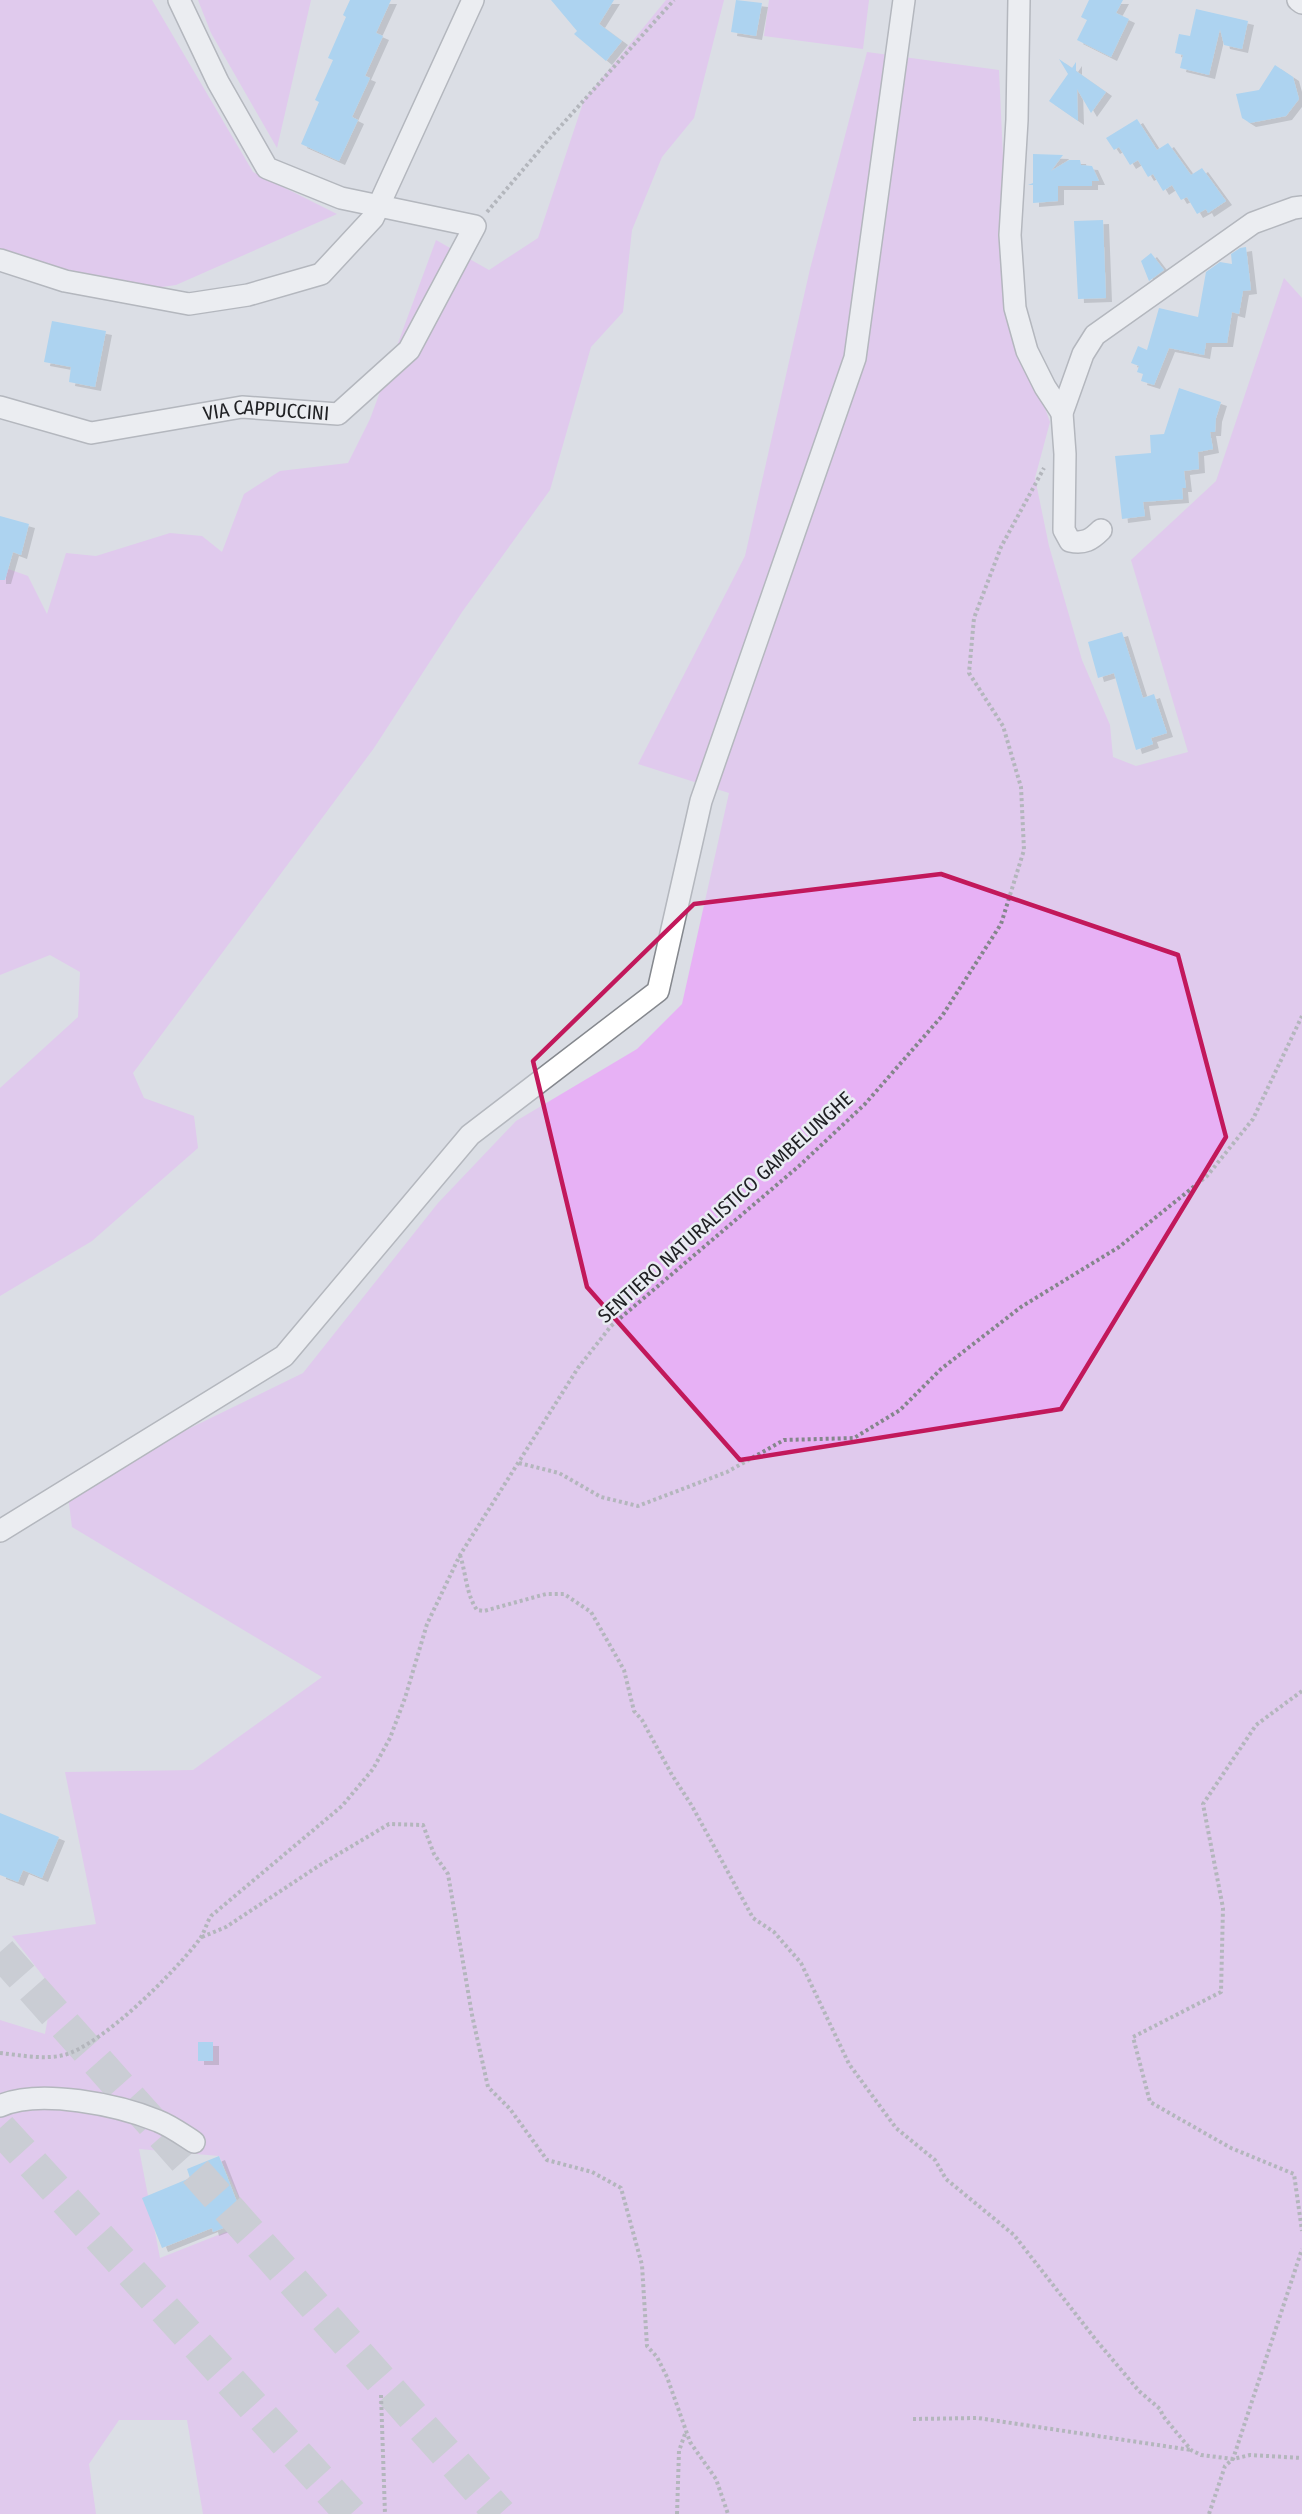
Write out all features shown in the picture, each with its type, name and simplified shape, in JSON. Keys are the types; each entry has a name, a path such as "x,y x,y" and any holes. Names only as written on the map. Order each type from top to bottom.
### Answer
{"street":[{"path":"178,0 218,82 267,168 341,198 475,226"},
{"path":"0,260 65,281 189,304 238,297 321,274 373,218 473,0"},
{"path":"0,1531 284,1356 470,1135 658,991 700,801 855,358 903,0"},
{"path":"1018,0 1017,120 1010,235 1015,308 1027,351 1045,387 1062,413"},
{"path":"1298,0 1302,3"},
{"path":"1101,530 1091,540 1081,543 1070,541 1064,530 1065,454 1062,413 1083,354 1095,335 1253,224 1302,207"},
{"name":"VIA CAPPUCCINI","path":"0,407 91,433 242,407 338,414 409,350 475,226"},
{"path":"0,2106 12,2100 44,2098 113,2105 161,2121 194,2142"}],"path":[{"path":"475,226 549,138 674,0"},
{"name":"SENTIERO NATURALISTICO GAMBELUNGHE","path":"0,2053 35,2057 64,2055 108,2032 182,1962 202,1937 203,1928 211,1916 342,1806 373,1769 390,1738 405,1698 427,1624 460,1555 578,1368 610,1326 790,1174 865,1104 942,1016 1001,924 1024,850 1021,788 1003,726 969,674 974,618 1001,547 1045,466"},
{"path":"519,1463 560,1473 601,1497 638,1506 727,1472 784,1440 854,1438 900,1410 941,1369 1021,1307 1119,1246 1207,1176 1254,1119 1302,1016"},
{"path":"460,1555 467,1575 470,1599 477,1610 484,1611 546,1594 564,1594 591,1612 624,1670 634,1711 642,1720 692,1806 753,1918 774,1932 801,1963 849,2064 877,2105 902,2135 935,2160 946,2179 1014,2235 1089,2332 1139,2391 1160,2409 1163,2416 1191,2450"},
{"path":"1302,1691 1256,1725 1203,1804 1223,1908 1221,1992 1133,2037 1150,2102 1231,2148 1294,2174 1302,2231"},
{"path":"202,1937 226,1928 320,1865 389,1824 423,1825 434,1854 448,1874 472,2015 488,2087 510,2109 547,2160 592,2172 621,2188 642,2265 647,2346 657,2357 667,2377 690,2442 716,2479 728,2514"},
{"path":"1209,2514 1225,2466 1233,2459 1302,2249"},
{"path":"381,2395 385,2514"},
{"path":"912,2419 978,2418 1191,2450 1201,2455 1233,2459 1250,2455 1302,2458"},
{"path":"677,2514 679,2451 686,2430"}],"highlighted area":[{"path":"941,874 1178,955 1226,1137 1061,1409 740,1460 587,1287 533,1061 694,904"}],"shaded area":[{"path":"0,0 152,0 253,172 337,214 176,285 147,289 0,263"},
{"path":"198,0 311,0 277,148 211,33"},
{"path":"666,0 724,0 694,118 662,157 632,230 623,312 591,347 550,490 462,612 374,748 133,1073 144,1098 194,1116 198,1148 92,1241 0,1296 0,1088 78,1017 80,972 50,955 0,975 0,566 28,576 47,614 66,553 96,556 170,533 202,536 222,552 244,494 280,471 348,463 370,419 436,240 489,270 538,238 584,100"},
{"path":"769,0 869,0 863,49 764,36"},
{"path":"867,52 999,70 1010,311 1050,422 1035,478 1049,546 1082,660 1110,725 1113,757 1136,766 1188,752 1131,560 1216,481 1284,278 1302,298 1302,2514 203,2514 187,2420 119,2420 89,2464 96,2514 0,2514 0,2020 45,2034 53,1989 12,1936 96,1924 65,1772 193,1770 322,1677 72,1527 67,1488 303,1373 438,1203 516,1121 637,1049 682,1004 729,793 638,764 745,556 810,269","holes":["139,2149 219,2156 251,2222 160,2258"]}],"building":[{"path":"350,0 391,0 376,33 383,36 365,76 370,78 352,117 358,120 339,161 301,144 319,102 315,100 333,60 328,58 346,17 343,15"},
{"path":"551,0 614,0 599,24 622,41 606,61 574,34 577,31"},
{"path":"736,0 762,3 756,36 731,32"},
{"path":"1089,0 1123,0 1116,13 1129,19 1111,57 1077,40 1087,20 1081,17"},
{"path":"1196,9 1248,21 1242,49 1224,45 1220,29 1209,75 1180,68 1183,55 1175,53 1179,34 1190,36"},
{"path":"1059,59 1072,68 1076,62 1076,71 1106,92 1091,113 1077,89 1078,121 1049,101 1068,74"},
{"path":"1275,65 1293,77 1299,99 1286,116 1250,123 1242,118 1236,94 1259,90"},
{"path":"1137,119 1157,150 1168,143 1191,175 1202,168 1226,201 1208,213 1206,209 1197,214 1187,197 1181,200 1172,185 1163,191 1153,174 1148,177 1138,160 1130,165 1119,147 1114,150 1106,138"},
{"path":"1033,154 1063,155 1051,171 1069,160 1080,160 1081,165 1092,166 1099,181 1092,181 1092,186 1058,186 1058,201 1033,203 1033,185 1028,185 1033,183"},
{"path":"1103,220 1106,298 1078,299 1074,221"},
{"path":"1246,247 1251,290 1243,291 1239,314 1232,312 1227,343 1206,343 1204,355 1169,348 1154,385 1141,381 1143,374 1137,372 1139,366 1131,363 1138,346 1147,350 1159,308 1198,317 1206,272 1220,262 1232,264 1231,254"},
{"path":"1151,253 1164,270 1149,281 1141,261"},
{"path":"52,321 106,331 95,387 69,382 71,367 44,362"},
{"path":"1179,388 1221,402 1215,432 1210,432 1213,449 1198,452 1199,469 1184,471 1186,488 1182,488 1183,499 1143,502 1145,516 1122,519 1115,456 1151,453 1150,435 1164,434"},
{"path":"0,516 29,524 21,555 13,552 5,580 0,580"},
{"path":"1122,632 1143,698 1154,694 1167,733 1151,738 1153,744 1136,750 1114,673 1098,678 1088,642"},
{"path":"0,1813 59,1837 42,1878 23,1870 18,1882 0,1875"},
{"path":"198,2042 213,2042 213,2061 198,2061"},
{"path":"219,2156 244,2220 213,2232 212,2228 162,2248 142,2198 190,2178 187,2169"}],"tunnel":[{"path":"0,1952 500,2514"},
{"path":"0,2128 351,2514"}]}
